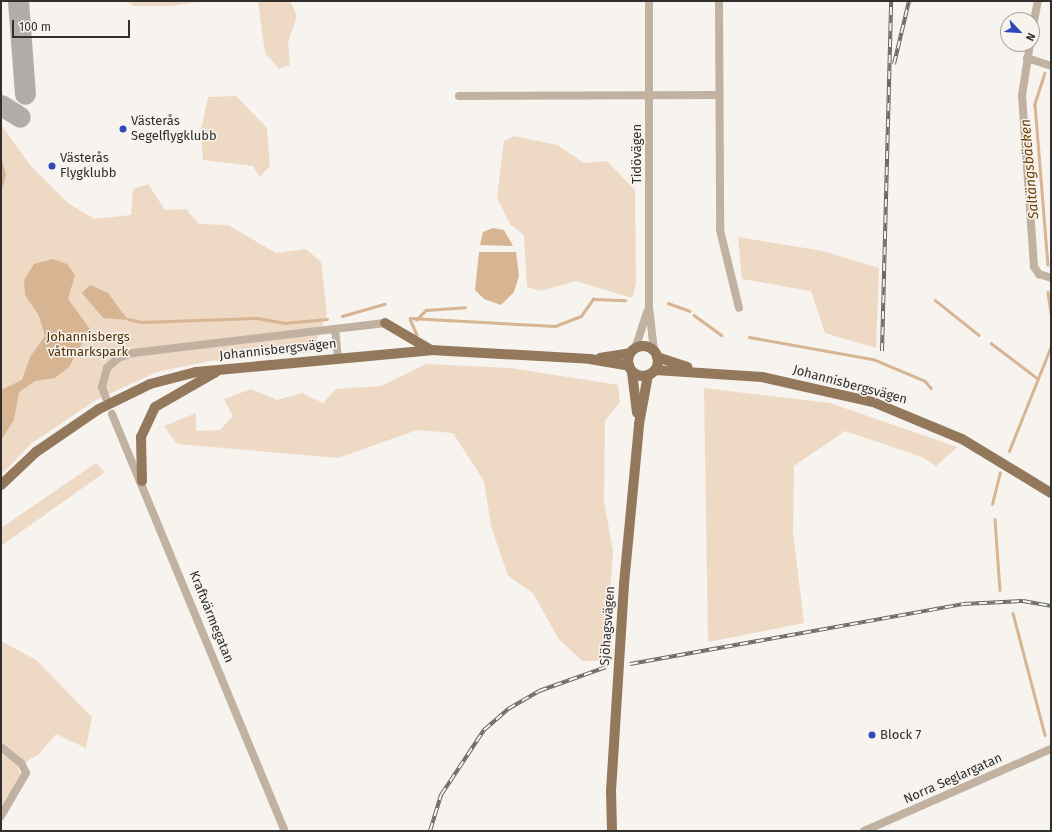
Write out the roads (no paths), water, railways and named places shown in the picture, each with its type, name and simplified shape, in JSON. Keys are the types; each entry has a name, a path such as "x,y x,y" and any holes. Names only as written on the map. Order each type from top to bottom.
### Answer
{"main road":[{"path":"384,323 431,350"},
{"name":"Johannisbergsvägen","path":"590,359 648,347 655,354 696,370"},
{"name":"Johannisbergsvägen","path":"1,485 36,452 99,409 150,384 225,368 431,350 590,359 630,369 652,372 696,370 791,381 903,412 980,448 1050,493"},
{"name":"Sjöhagsvägen","path":"633,351 630,369 639,424"},
{"name":"Sjöhagsvägen","path":"612,831 617,680 639,424 655,354"},
{"path":"142,481 141,437 155,407 225,368"}],"street":[{"name":"Tidövägen","path":"649,1 649,307 655,354"},
{"path":"719,1 721,241 739,308"},
{"path":"1036,12 1038,1"},
{"path":"1028,52 1022,95 1034,266 1039,274 1051,278"},
{"path":"1027,58 1051,66"},
{"path":"459,96 719,95"},
{"name":"Tidövägen","path":"633,351 649,307"},
{"path":"106,398 102,388 107,368 118,358 133,353 384,323"},
{"path":"335,330 338,357"},
{"name":"Kraftvärmegatan","path":"112,414 142,481 285,831"},
{"path":"1,747 21,763 26,773 1,816"},
{"name":"Norra Seglargatan","path":"864,831 1051,749"}],"waterway":[{"name":"Saltängsbäcken","path":"1045,73 1035,104 1048,264"},
{"name":"Saltängsbäcken","path":"1048,292 1051,313"},
{"path":"410,318 555,326 581,316 593,299 625,300"},
{"name":"Saltängsbäcken","path":"935,300 979,335"},
{"path":"668,303 690,311"},
{"path":"342,316 384,304"},
{"path":"416,320 426,310 465,307"},
{"path":"694,315 722,335"},
{"path":"128,319 141,322 257,318 284,323 327,319"},
{"path":"410,319 417,335"},
{"path":"749,337 873,359 925,381 931,388"},
{"name":"Saltängsbäcken","path":"991,343 1037,378"},
{"name":"Saltängsbäcken","path":"1009,451 1051,346"},
{"name":"Saltängsbäcken","path":"992,504 1000,473"},
{"name":"Saltängsbäcken","path":"995,519 1000,590"},
{"name":"Saltängsbäcken","path":"1013,613 1045,735"}],"railway":[{"path":"882,351 891,1"},
{"path":"894,64 909,1"},
{"path":"630,664 963,604 1023,601 1051,606"},
{"path":"430,831 441,795 484,730 508,709 539,691 606,667"}],"place":[{"name":"Västerås Segelflygklubb","path":"123,129"},
{"name":"Västerås Flygklubb","path":"52,166"},
{"name":"Block 7","path":"872,735"}],"park label":[{"name":"Johannisbergs våtmarkspark","path":"88,346"}]}
